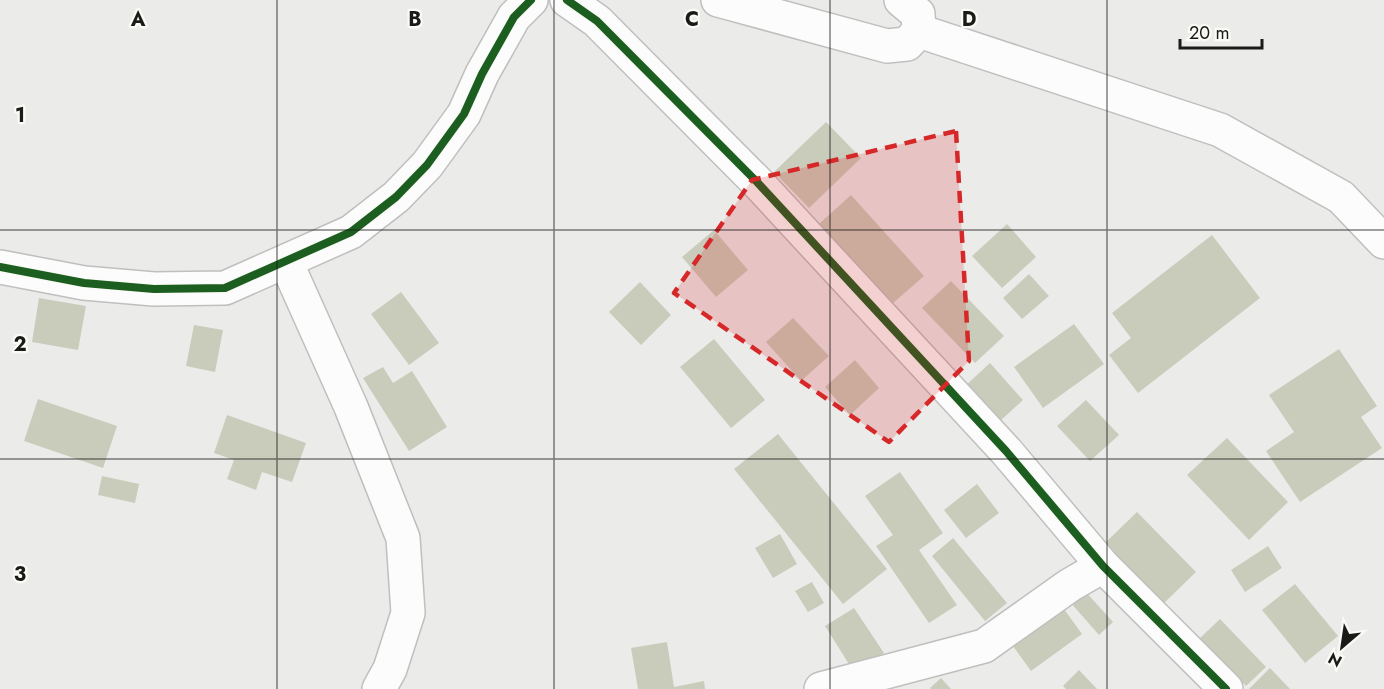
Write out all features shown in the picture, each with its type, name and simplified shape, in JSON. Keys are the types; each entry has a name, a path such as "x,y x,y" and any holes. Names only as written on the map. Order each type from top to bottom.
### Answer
{"street":[{"path":"0,267 84,283 154,289 225,288 351,232 396,197 427,165 464,114 514,17 531,0"},
{"path":"567,0 597,21 757,182 1006,451 1103,566 1226,689"},
{"path":"718,0 887,46 913,38"},
{"path":"808,0 913,38 1220,130 1341,197 1384,242"},
{"path":"901,0 918,14 913,38"},
{"path":"286,262 351,407 403,538 408,613 390,669 379,689"},
{"path":"821,689 984,646 1070,585 1103,566"}],"highlighted area":[{"path":"956,131 969,361 889,442 674,293 752,180"}],"building":[{"path":"826,122 861,158 809,208 774,172"},
{"path":"851,195 924,276 892,304 819,224"},
{"path":"1007,224 1036,257 1002,288 972,256"},
{"path":"714,230 748,270 716,297 682,257"},
{"path":"1212,235 1260,298 1138,393 1109,355 1131,338 1112,313"},
{"path":"1029,274 1049,296 1022,319 1003,298"},
{"path":"951,281 1004,336 975,363 922,308"},
{"path":"640,282 671,315 641,345 609,312"},
{"path":"401,292 439,343 409,365 371,314"},
{"path":"39,298 86,306 78,350 32,342"},
{"path":"793,318 829,356 801,381 766,342"},
{"path":"1074,324 1104,364 1043,408 1014,367"},
{"path":"194,325 223,330 215,372 186,366"},
{"path":"714,339 765,400 731,428 680,367"},
{"path":"1339,349 1377,406 1361,417 1382,448 1300,502 1266,451 1294,432 1269,395"},
{"path":"855,360 879,388 850,415 825,387"},
{"path":"990,363 1023,400 997,424 964,387"},
{"path":"383,367 393,383 412,371 447,427 409,451 363,378"},
{"path":"38,399 117,426 103,468 24,441"},
{"path":"1086,400 1119,435 1090,461 1057,426"},
{"path":"227,415 306,443 292,482 262,472 256,490 227,479 234,460 214,453"},
{"path":"778,434 887,569 843,604 734,469"},
{"path":"1227,438 1288,502 1249,540 1187,475"},
{"path":"900,472 943,533 919,550 957,605 929,623 876,546 893,535 865,496"},
{"path":"102,476 139,484 135,503 98,495"},
{"path":"977,484 999,513 966,538 944,510"},
{"path":"1137,512 1196,572 1164,603 1105,543"},
{"path":"780,534 797,564 773,578 755,548"},
{"path":"953,538 1007,603 985,621 932,556"},
{"path":"1268,546 1282,568 1245,592 1231,570"},
{"path":"812,582 824,603 808,612 795,591"},
{"path":"1295,584 1338,636 1305,663 1262,610"},
{"path":"1084,590 1113,622 1099,635 1070,602"},
{"path":"1061,605 1082,634 1031,671 1010,642"},
{"path":"854,608 884,653 854,672 825,626"},
{"path":"1220,619 1266,667 1246,686 1200,638"},
{"path":"667,642 674,687 704,681 705,689 638,689 631,648"},
{"path":"1270,668 1290,689 1249,689"},
{"path":"1079,670 1097,689 1066,689 1063,686"},
{"path":"941,678 951,689 930,688"}],"cycle path":[{"path":"0,267 84,283 154,289 225,288 351,232 396,197 427,165 464,114 482,74 514,17 531,0"},
{"path":"567,0 597,21 757,182 1006,451 1103,566 1226,689"}]}
